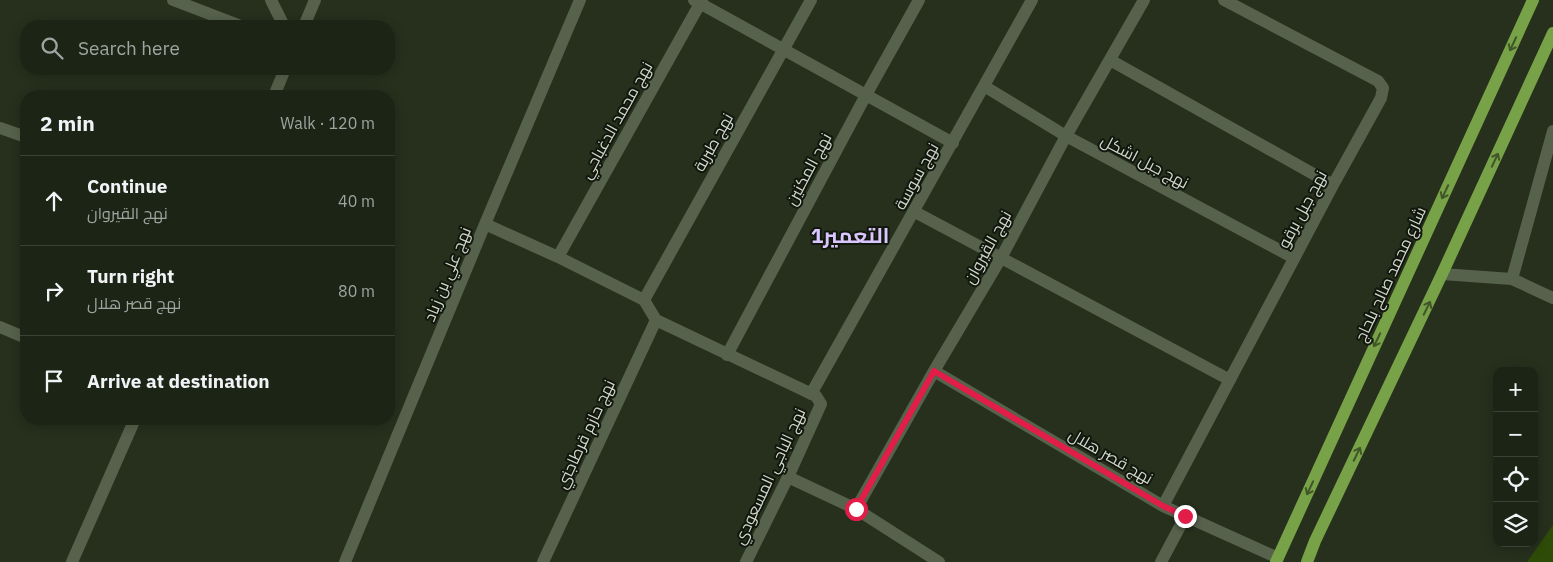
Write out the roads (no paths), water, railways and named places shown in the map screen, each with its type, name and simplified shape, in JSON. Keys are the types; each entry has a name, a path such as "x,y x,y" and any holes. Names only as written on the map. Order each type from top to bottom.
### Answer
{"main road":[{"name":"شارع محمد صالح بلحاج","path":"1277,560 1533,0"},
{"path":"1307,562 1315,541 1442,274 1553,33"}],"street":[{"path":"172,0 225,20"},
{"path":"271,0 281,20"},
{"path":"307,20 315,0"},
{"name":"نهج علي بن زياد","path":"345,562 580,0"},
{"name":"نهج طبربة","path":"644,300 811,0"},
{"name":"نهج المكنين","path":"727,355 919,0"},
{"name":"نهج سوسة","path":"811,394 915,212 1032,0"},
{"name":"نهج القيروان","path":"856,509 1001,258 1066,136 1144,0"},
{"name":"نهج جبل برقو","path":"1163,506 1333,184 1381,98 1383,88 1378,81 1224,0"},
{"path":"699,1 953,143"},
{"name":"نهج محمد الدغباجي","path":"558,257 699,1"},
{"path":"1110,60 1333,184"},
{"path":"276,90 283,75"},
{"name":"نهج جبل اشكل","path":"984,86 1066,136 1294,258"},
{"path":"0,128 20,135"},
{"path":"1512,280 1553,131"},
{"path":"915,212 1230,380"},
{"path":"485,224 558,257 644,300 656,320 811,394"},
{"path":"1442,274 1512,280 1553,298"},
{"name":"نهج حازم قرطاجني","path":"543,562 656,320"},
{"path":"0,327 20,335"},
{"name":"نهج قصر هلال","path":"934,371 1163,506 1277,560"},
{"name":"نهج الباجي المسعودي","path":"746,562 788,478 821,404 816,396 811,394"},
{"path":"72,562 132,425"},
{"path":"788,478 856,509 939,562"},
{"path":"1161,562 1185,516"}],"district":[{"name":"التعمير1","path":"850,235"}]}
